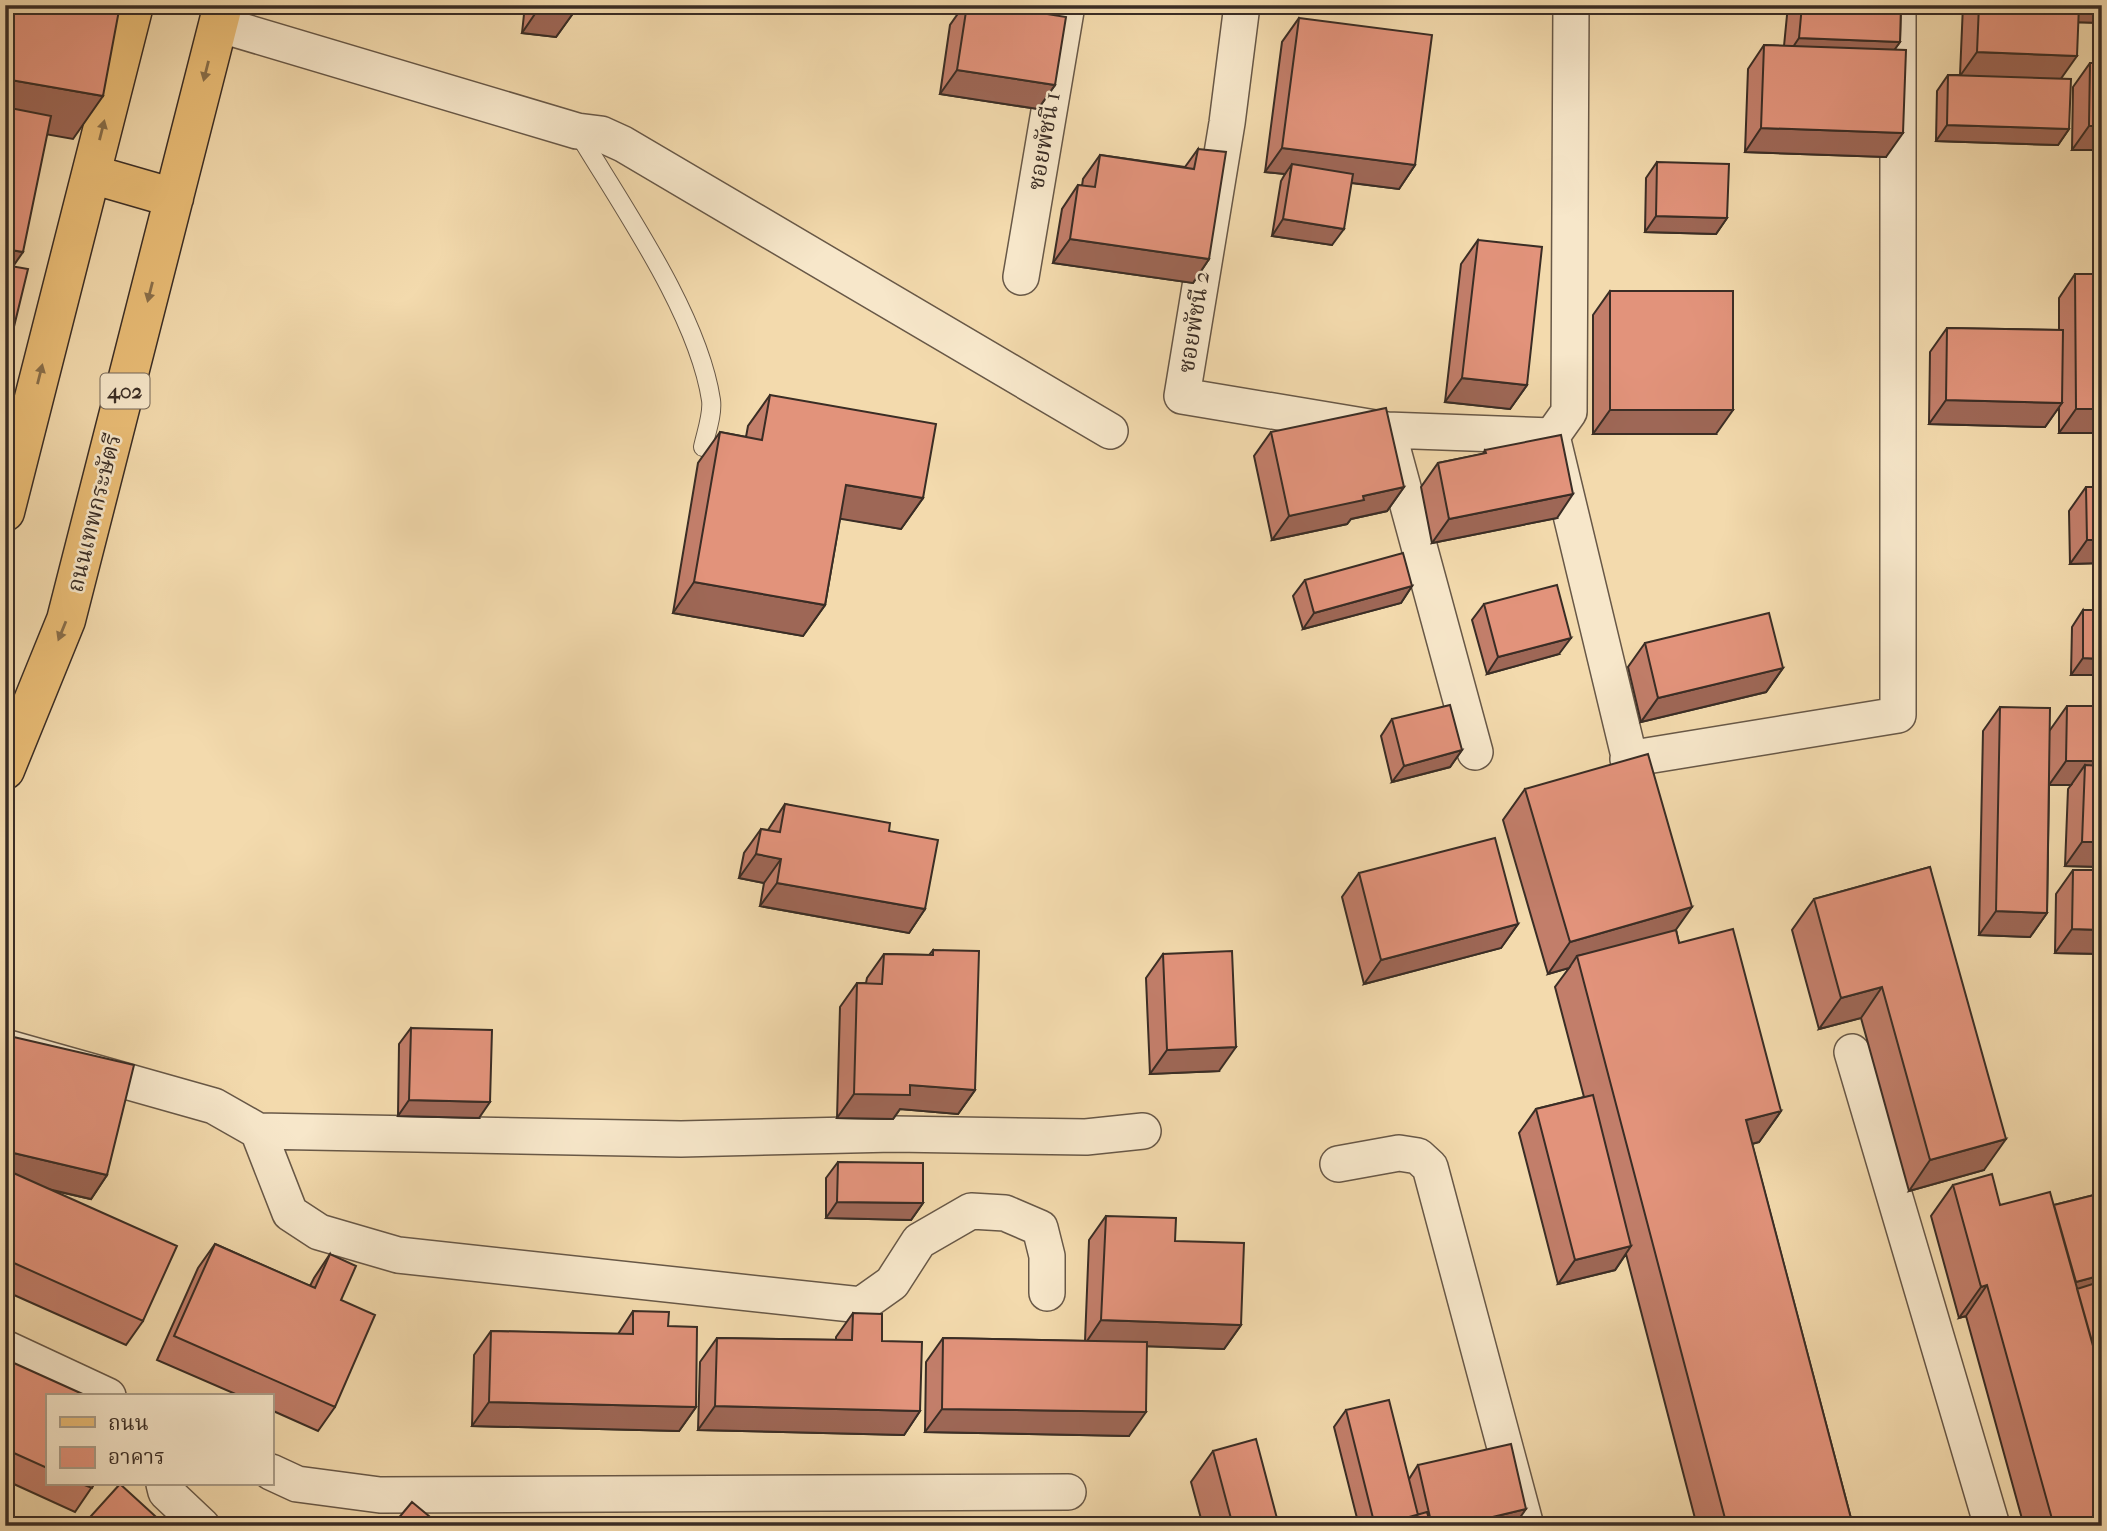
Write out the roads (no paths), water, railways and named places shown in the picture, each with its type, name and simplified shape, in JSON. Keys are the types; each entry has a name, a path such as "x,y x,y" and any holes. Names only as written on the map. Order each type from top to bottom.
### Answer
{"main road":[{"path":"5,512 15,435 91,174 134,5"},
{"name":"ถนนเทพกระษัตรี","path":"5,769 66,620 220,15"},
{"path":"91,174 174,198"}],"street":[{"name":"ซอยพัชนี 1","path":"1021,276 1067,5"},
{"name":"ซอยพัชนี 2","path":"1242,5 1227,123 1182,396 1387,430 1552,436"},
{"path":"1571,5 1569,412 1552,436 1628,759 1643,809"},
{"path":"1628,759 1898,716 1898,5"},
{"path":"220,15 577,131 601,134 623,144 1110,430"},
{"path":"1387,430 1475,752"},
{"path":"5,1047 214,1106 258,1131 681,1139 894,1134 1086,1137 1143,1131"},
{"path":"1852,1052 1992,1526"},
{"path":"258,1131 290,1213 319,1232 398,1255 861,1305 892,1283 919,1241 971,1212 1005,1213 1040,1228 1046,1256 1046,1293"},
{"path":"1338,1164 1399,1153 1418,1156 1430,1167 1526,1526"},
{"path":"5,1348 104,1394"},
{"path":"273,1473 297,1484 380,1495 1068,1492"},
{"path":"164,1486 166,1492 202,1526"}],"lane":[{"path":"577,131 670,288 700,359 712,402 703,447"}]}
